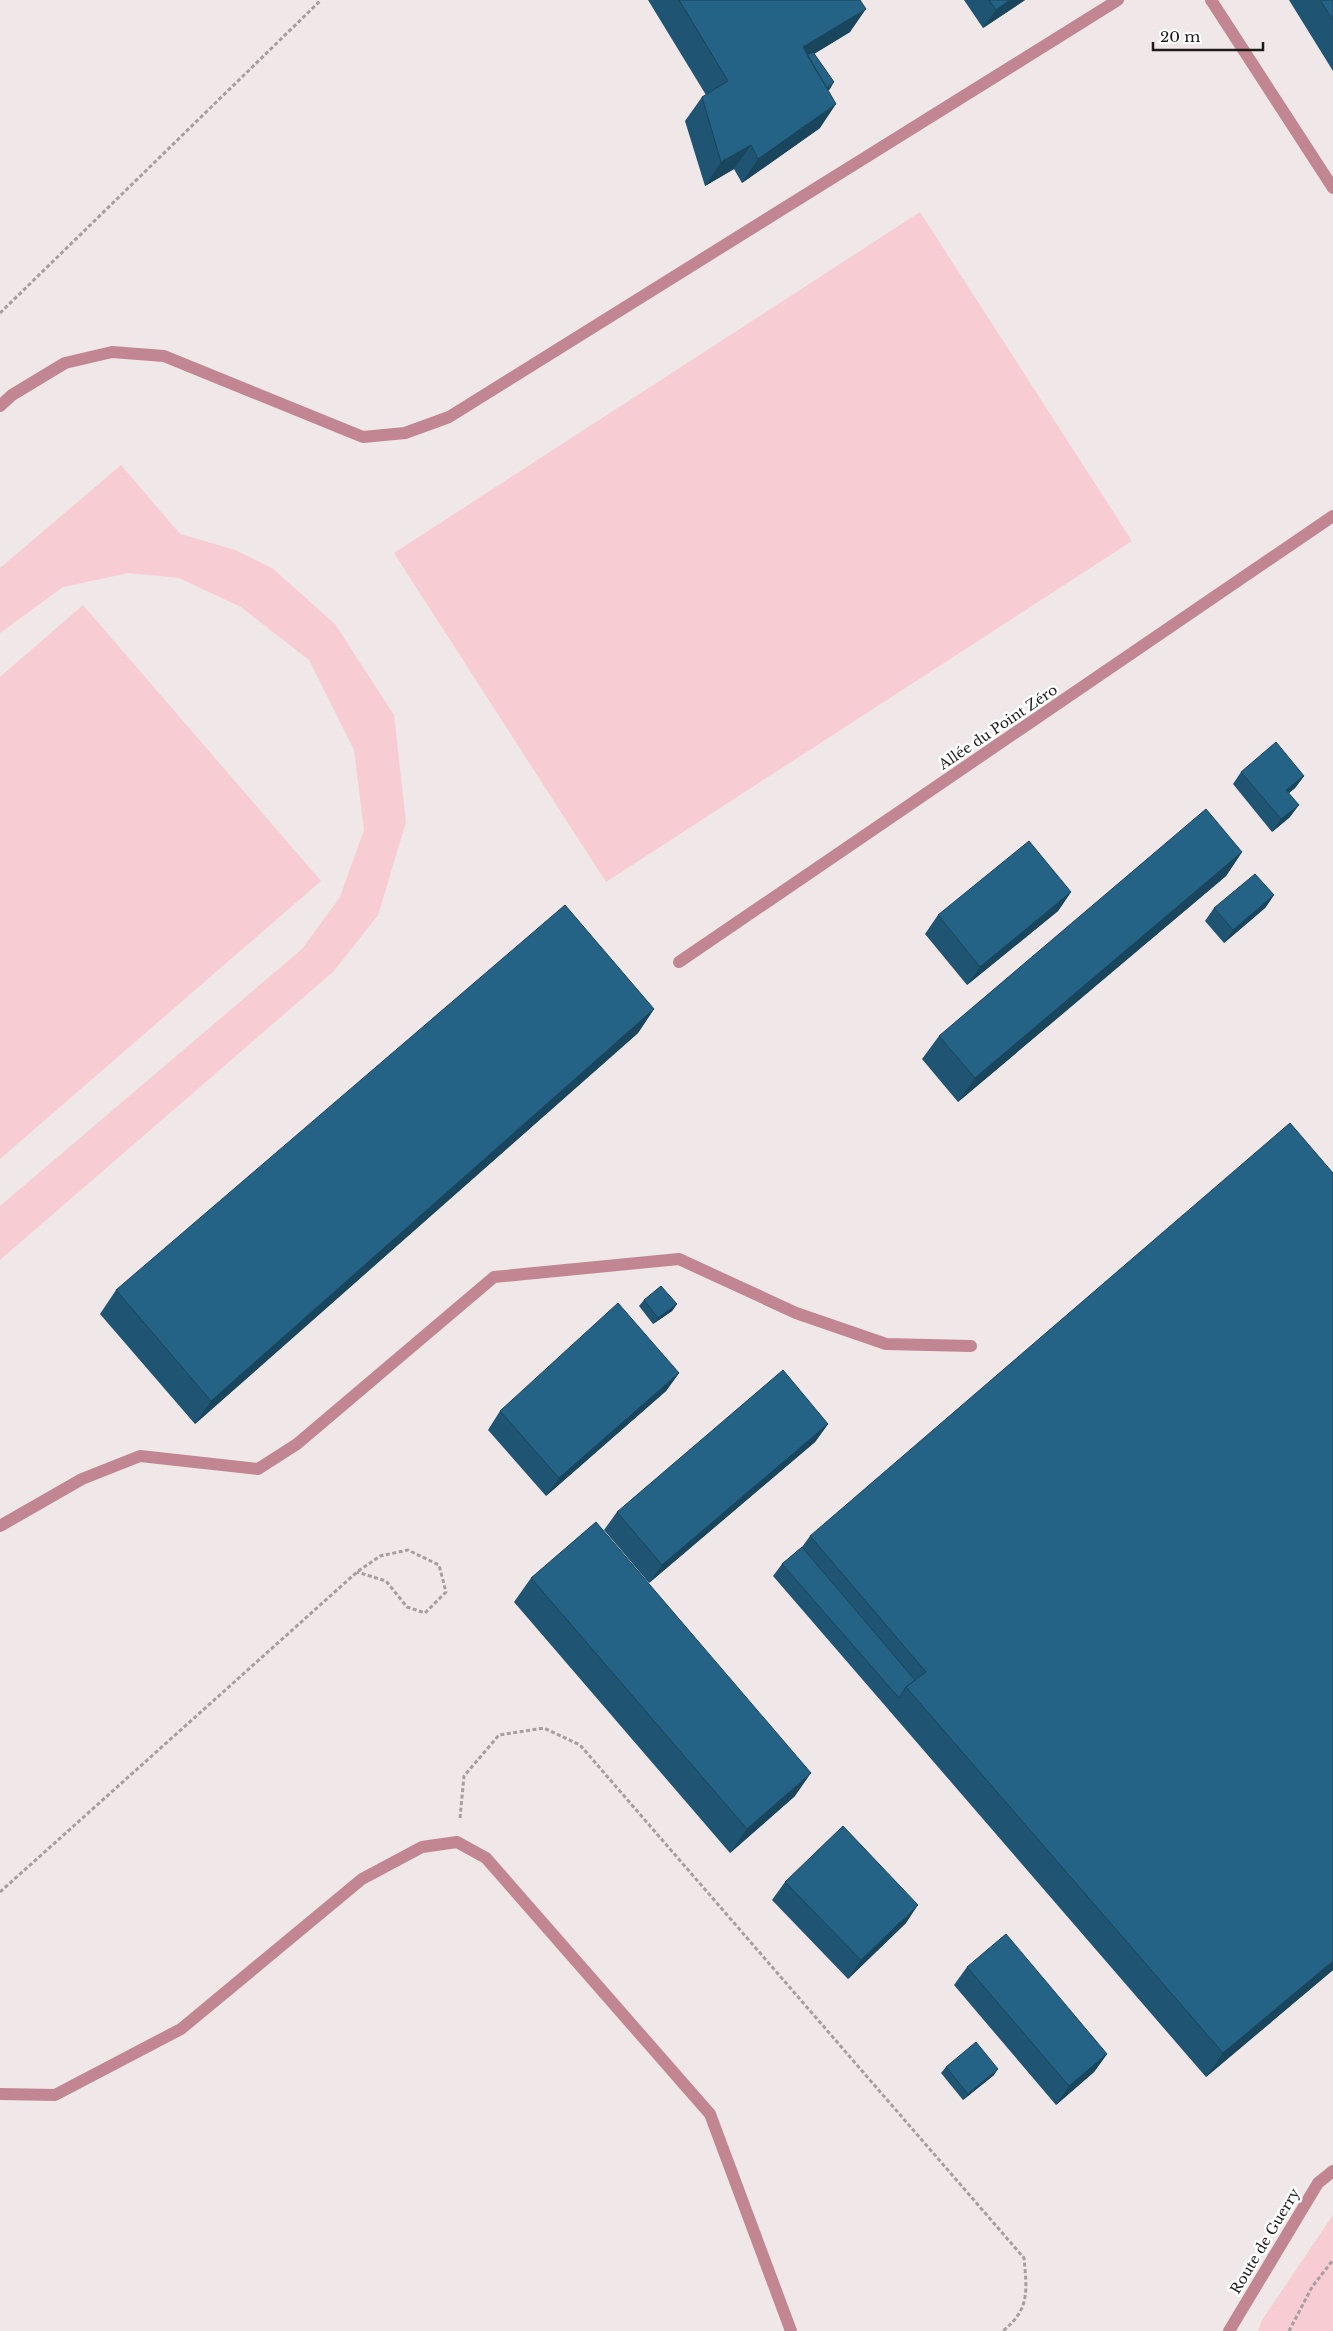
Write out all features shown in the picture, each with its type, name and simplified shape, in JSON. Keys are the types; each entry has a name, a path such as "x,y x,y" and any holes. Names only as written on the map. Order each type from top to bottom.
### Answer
{"street":[{"path":"0,406 12,395 65,363 112,352 164,356 363,437 405,433 449,417 1118,0"},
{"path":"1211,0 1333,188"},
{"name":"Allée du Point Zéro","path":"679,962 1333,516"},
{"path":"0,1526 82,1479 140,1456 258,1470 297,1444 494,1278 679,1259 796,1313 886,1344 971,1346"},
{"path":"0,2094 55,2095 181,2029 362,1879 422,1847 457,1842 486,1858 710,2114 791,2331"},
{"name":"Route de Guerry","path":"1229,2331 1318,2184 1333,2171"}],"path":[{"path":"0,313 321,0"},
{"path":"0,1892 356,1572 380,1556 408,1550 439,1565 446,1592 425,1613 407,1607 386,1580 356,1572"},
{"path":"457,1842 464,1776 499,1735 544,1728 580,1745 1024,2258 1027,2293 1017,2319 1002,2331"},
{"path":"1289,2331 1312,2288 1333,2260"}],"shaded area":[{"path":"920,212 1132,541 606,882 394,553"},
{"path":"121,465 180,534 235,550 272,568 335,624 394,715 406,822 378,915 334,971 0,1260 0,1206 302,949 340,897 364,830 354,750 309,660 241,607 179,578 128,573 63,587 0,633 0,568"},
{"path":"83,605 321,881 0,1159 0,677"},
{"path":"1333,2215 1333,2331 1258,2331 1262,2320"}],"building":[{"path":"679,0 860,0 866,9 803,47 836,104 758,159 751,145 721,162 702,97 728,81"},
{"path":"989,0 1010,0 996,10"},
{"path":"1320,0 1333,0 1333,20"},
{"path":"813,52 834,82 827,88 807,55"},
{"path":"1276,742 1304,776 1286,790 1299,805 1281,819 1241,772"},
{"path":"1206,809 1242,852 975,1078 939,1036"},
{"path":"1029,841 1071,892 980,967 938,915"},
{"path":"1255,874 1274,895 1233,930 1214,908"},
{"path":"565,905 654,1009 211,1401 116,1290"},
{"path":"1290,1123 1333,1173 1333,1961 1223,2053 906,1687 926,1672 810,1536"},
{"path":"661,1286 677,1304 658,1318 644,1300"},
{"path":"618,1303 679,1373 559,1478 500,1411"},
{"path":"783,1370 828,1424 662,1565 617,1512"},
{"path":"596,1522 811,1773 747,1829 531,1578"},
{"path":"802,1547 915,1680 906,1687 899,1698 782,1564"},
{"path":"843,1826 918,1905 861,1960 785,1882"},
{"path":"1006,1934 1107,2054 1069,2086 967,1967"},
{"path":"976,2042 998,2069 968,2094 946,2067"}]}
